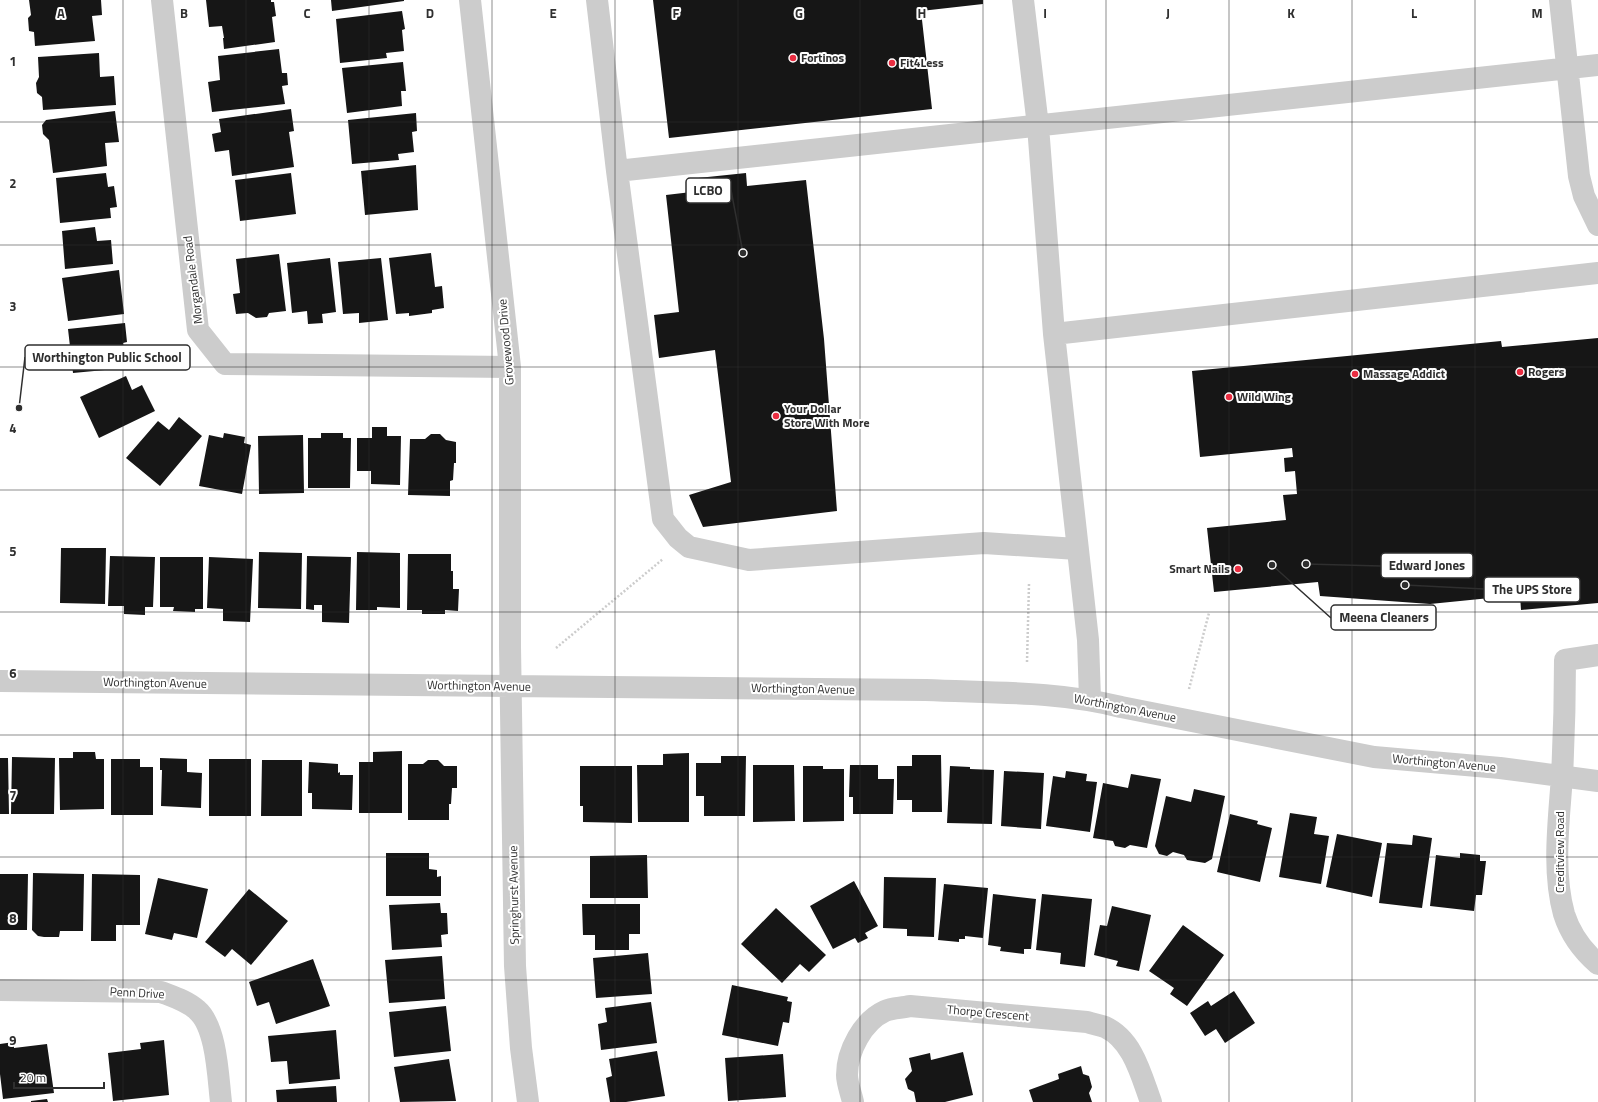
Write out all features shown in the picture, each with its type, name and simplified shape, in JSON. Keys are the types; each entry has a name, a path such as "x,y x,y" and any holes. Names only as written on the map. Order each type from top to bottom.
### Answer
{"street":[{"name":"Morgandale Road","path":"162,0 198,330 225,364 510,367"},
{"name":"Grovewood Drive","path":"470,0 510,367 510,686"},
{"path":"597,0 617,171 663,518 678,538 689,547 749,560 984,544 1078,549"},
{"path":"1023,0 1038,126 1054,334 1088,640 1090,699"},
{"path":"1560,0 1579,176 1584,196 1598,225"},
{"path":"617,171 1598,65"},
{"path":"1054,334 1598,273"},
{"name":"Creditview Road","path":"1598,655 1565,660 1565,726 1558,839 1561,901 1569,927 1577,940 1598,964"},
{"name":"Worthington Avenue","path":"0,681 926,690 1090,699 1121,707 1374,757 1500,768 1598,781"},
{"name":"Springhurst Avenue","path":"510,686 515,966 521,1048 528,1102"},
{"name":"Penn Drive","path":"0,990 161,992 182,999 199,1011 211,1034 216,1056 221,1102"},
{"name":"Thorpe Crescent","path":"853,1102 847,1075 849,1055 856,1041 869,1023 886,1011 910,1006 1087,1022 1105,1028 1121,1038 1130,1050 1151,1102"}],"path":[{"path":"556,648 662,560 689,547"},
{"path":"1027,662 1029,584"},
{"path":"1189,688 1209,613"}],"building":[{"path":"29,0 101,0 102,15 92,16 95,41 35,46 34,32 29,31 28,18 31,15"},
{"path":"206,0 271,0 271,2 274,2 276,16 272,17 275,42 224,49 222,26 209,27"},
{"path":"331,0 404,0 404,1 332,11"},
{"name":"Fortinos","path":"653,0 983,0 983,4 921,11 932,109 669,138"},
{"path":"402,11 405,29 402,30 404,51 386,53 387,58 340,63 336,19"},
{"path":"279,49 282,73 287,73 288,85 282,86 285,104 212,112 208,82 220,80 218,56"},
{"path":"99,53 100,77 114,76 116,105 43,110 42,97 37,93 36,83 39,77 38,57"},
{"path":"403,62 406,91 401,91 402,106 347,113 342,68"},
{"path":"291,109 294,131 289,132 294,167 232,176 229,150 215,152 212,134 221,132 219,119"},
{"path":"115,111 119,142 105,143 107,166 53,173 49,140 43,134 42,125 46,120"},
{"path":"416,113 417,131 412,132 414,152 398,154 399,160 352,164 348,120"},
{"path":"416,165 418,210 365,215 361,171"},
{"path":"106,173 108,187 114,186 117,207 110,208 111,218 60,223 56,178"},
{"path":"291,173 296,214 240,221 235,180"},
{"path":"746,173 747,186 806,180 824,339 837,511 703,527 689,495 731,482 715,350 659,358 654,315 679,312 666,195 700,191 698,178"},
{"path":"95,227 97,241 111,240 113,264 65,269 62,231"},
{"path":"431,253 435,287 442,286 444,308 432,310 432,313 409,316 409,313 396,314 389,258"},
{"path":"279,254 286,311 269,313 267,317 256,318 248,313 236,314 233,294 240,293 236,259"},
{"path":"330,258 336,312 322,314 323,323 308,324 307,311 292,313 287,263"},
{"path":"381,258 388,320 359,323 359,313 343,314 338,262"},
{"path":"119,270 124,314 68,321 62,278"},
{"path":"125,323 127,342 123,343 126,368 73,373 68,329"},
{"path":"1598,338 1598,603 1521,610 1520,595 1430,604 1320,596 1318,582 1214,592 1207,528 1286,520 1283,495 1297,494 1295,471 1285,472 1284,458 1293,457 1292,448 1200,457 1192,371 1501,341 1502,347"},
{"path":"126,376 132,390 142,385 155,411 99,438 80,397"},
{"path":"179,417 202,436 160,486 126,458 158,421 169,430"},
{"path":"372,427 387,427 387,436 401,436 400,485 371,484 371,471 357,471 357,438 372,438"},
{"path":"224,433 245,437 244,443 251,445 242,494 199,486 209,435 223,438"},
{"path":"321,433 343,433 343,438 351,438 350,488 308,488 308,438 321,438"},
{"path":"431,434 440,434 446,440 456,442 456,463 454,463 453,480 450,481 450,496 408,495 410,439 425,439"},
{"path":"303,435 304,493 259,494 258,436"},
{"path":"61,548 106,548 105,604 60,603"},
{"path":"259,552 302,553 301,609 258,608"},
{"path":"357,552 400,553 400,608 377,607 377,610 356,610"},
{"path":"408,554 451,554 453,589 459,589 458,611 445,610 445,614 422,614 422,610 407,610"},
{"path":"110,556 155,557 153,607 145,607 145,615 124,614 124,606 108,606"},
{"path":"307,556 351,557 349,623 322,622 322,605 314,605 314,610 306,609"},
{"path":"160,557 203,557 203,609 195,609 195,612 173,611 174,607 160,607"},
{"path":"209,557 253,559 250,622 223,621 223,609 207,608"},
{"path":"402,751 402,813 359,813 359,762 373,762 373,752"},
{"path":"73,752 95,752 96,759 104,759 104,809 60,810 59,758 73,758"},
{"path":"689,753 689,822 638,822 637,765 663,765 663,754"},
{"path":"912,755 941,755 942,812 912,812 912,800 897,800 897,766 912,766"},
{"path":"721,756 746,756 745,816 704,816 704,796 696,796 696,763 721,763"},
{"path":"12,757 55,758 54,814 11,814"},
{"path":"0,758 8,758 9,814 0,814"},
{"path":"160,758 187,759 187,772 202,773 201,808 161,806 162,770 160,770"},
{"path":"111,759 140,759 140,767 153,767 153,815 111,815"},
{"path":"209,759 251,759 251,816 209,816"},
{"path":"262,760 302,760 302,816 261,816"},
{"path":"428,760 438,760 444,766 457,766 457,788 452,788 451,804 449,804 449,820 408,820 408,764 423,764"},
{"path":"309,762 338,764 338,773 340,772 340,775 353,775 352,810 312,809 312,793 308,793"},
{"path":"753,765 794,765 795,821 753,822"},
{"path":"850,765 878,765 878,779 894,779 893,814 853,814 853,797 849,797"},
{"path":"580,766 632,766 632,823 583,822 583,806 580,806"},
{"path":"803,766 823,766 823,769 844,769 844,821 803,822"},
{"path":"950,766 994,770 992,824 947,823"},
{"path":"1004,771 1044,773 1041,829 1001,826"},
{"path":"1066,771 1087,774 1086,781 1097,782 1090,832 1046,826 1053,776 1065,778"},
{"path":"1131,774 1161,779 1147,848 1130,845 1125,848 1115,846 1113,841 1093,838 1103,783 1128,788"},
{"path":"1194,789 1225,796 1212,859 1205,863 1187,860 1184,855 1173,852 1167,856 1159,854 1155,846 1166,796 1191,802"},
{"path":"1290,813 1317,817 1314,834 1329,836 1321,884 1279,877"},
{"path":"1230,814 1258,821 1257,824 1272,828 1260,882 1217,872"},
{"path":"1337,834 1382,843 1372,897 1326,887"},
{"path":"1413,835 1432,838 1422,908 1379,903 1387,843 1412,845"},
{"path":"386,853 429,853 429,869 437,870 437,877 441,876 441,896 386,896"},
{"path":"1460,853 1480,855 1480,861 1486,861 1482,895 1476,895 1474,911 1430,906 1436,855 1460,858"},
{"path":"647,855 648,898 590,898 590,856"},
{"path":"33,873 84,874 83,931 60,931 59,937 44,937 38,936 32,930"},
{"path":"0,874 28,874 27,930 0,930"},
{"path":"92,874 140,875 140,925 116,925 116,941 91,941"},
{"path":"884,877 936,878 934,937 907,936 907,929 883,928"},
{"path":"158,878 208,889 197,938 174,933 172,940 145,934"},
{"path":"854,881 878,926 865,933 868,938 858,943 855,938 833,949 810,906"},
{"path":"944,884 988,888 983,938 965,936 965,939 959,939 959,942 938,940"},
{"path":"249,889 288,921 251,965 232,949 225,957 205,942"},
{"path":"993,894 1036,899 1031,949 1024,949 1024,954 1000,951 1001,947 988,945"},
{"path":"1042,894 1092,899 1085,967 1060,964 1061,953 1036,950"},
{"path":"440,903 441,913 447,913 448,934 441,935 442,947 392,950 389,905"},
{"path":"582,904 640,904 640,934 629,934 629,950 595,950 595,935 583,935"},
{"path":"1112,906 1151,915 1139,971 1116,966 1118,961 1094,955 1100,925 1107,926"},
{"path":"776,908 826,955 809,972 800,964 782,983 741,944"},
{"path":"1183,925 1224,955 1187,1006 1170,994 1174,988 1149,971"},
{"path":"648,953 652,994 596,998 593,958"},
{"path":"442,956 445,999 389,1003 385,960"},
{"path":"313,959 330,1006 276,1024 269,1002 257,1006 249,982"},
{"path":"732,985 788,997 787,1001 792,1002 789,1023 783,1022 778,1046 722,1035"},
{"path":"1234,991 1255,1023 1225,1043 1216,1029 1205,1036 1190,1013 1208,1001 1211,1006"},
{"path":"651,1002 657,1043 601,1050 598,1024 607,1022 605,1008"},
{"path":"446,1006 451,1051 394,1057 389,1012"},
{"path":"336,1030 340,1079 289,1084 287,1061 271,1062 268,1036"},
{"path":"164,1040 169,1095 113,1101 108,1053 141,1049 140,1043"},
{"path":"14,1042 14,1048 47,1044 54,1093 3,1099 0,1074 0,1044"},
{"path":"657,1051 665,1096 626,1102 610,1102 606,1078 612,1076 609,1059"},
{"path":"963,1052 973,1095 945,1102 916,1102 914,1092 908,1089 905,1079 912,1071 909,1058 930,1053 931,1060"},
{"path":"783,1054 786,1097 728,1101 725,1058"},
{"path":"449,1059 456,1101 400,1102 394,1067"},
{"path":"1081,1066 1083,1074 1089,1076 1092,1087 1089,1093 1092,1102 1033,1102 1029,1090 1059,1079 1058,1074"},
{"path":"336,1086 337,1102 277,1102 276,1090"},
{"path":"47,1099 48,1102 31,1102 31,1101"}],"place":[{"name":"Fortinos","path":"793,58"},
{"name":"Fit4Less","path":"892,63"},
{"name":"LCBO","path":"743,253"},
{"name":"Rogers","path":"1520,372"},
{"name":"Massage Addict","path":"1355,374"},
{"name":"Wild Wing","path":"1229,397"},
{"name":"Worthington Public School","path":"19,408"},
{"name":"Your Dollar Store With More","path":"776,416"},
{"name":"Edward Jones","path":"1306,564"},
{"name":"Meena Cleaners","path":"1272,565"},
{"name":"Smart Nails","path":"1238,569"},
{"name":"The UPS Store","path":"1405,585"}]}
